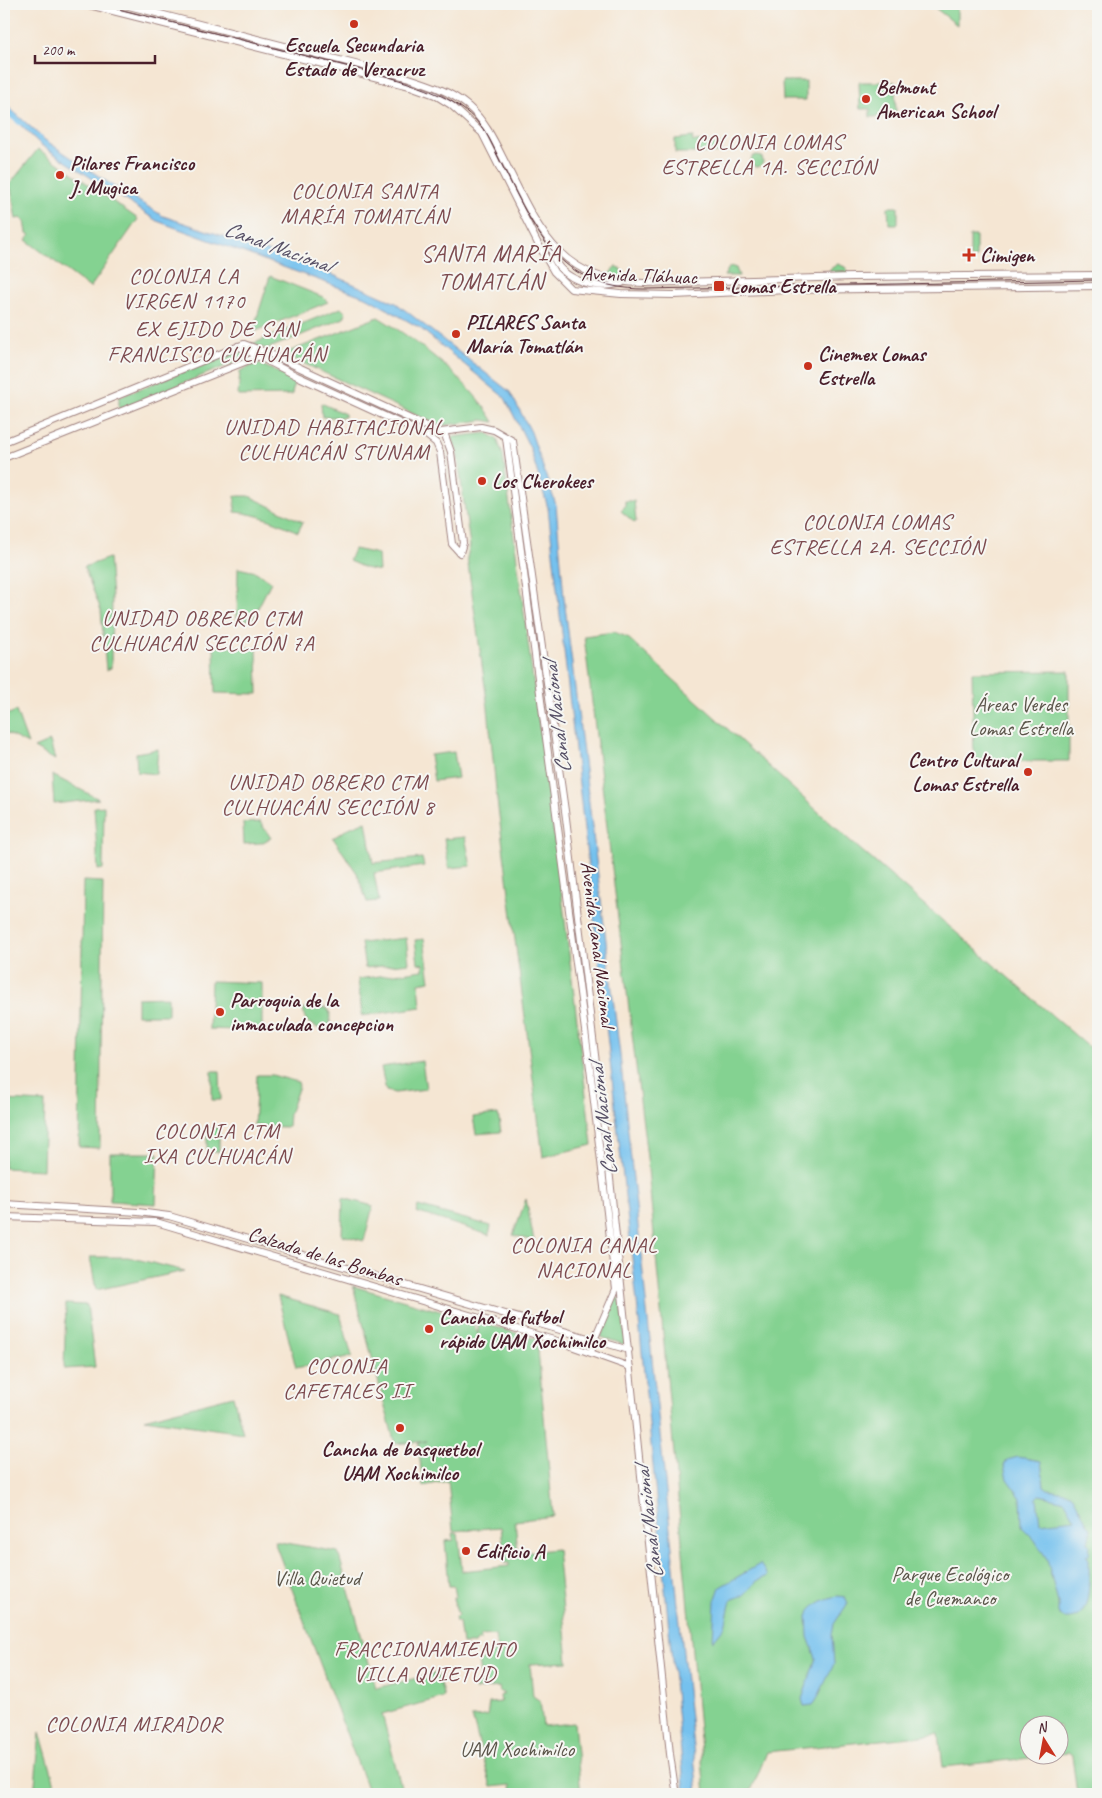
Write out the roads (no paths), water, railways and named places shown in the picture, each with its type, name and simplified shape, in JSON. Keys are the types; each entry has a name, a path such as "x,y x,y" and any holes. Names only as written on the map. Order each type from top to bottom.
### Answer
{"main road":[{"name":"Avenida Tláhuac","path":"85,4 410,86 443,100 462,113 482,133 554,272 571,289 620,294 705,294 801,289 1098,286"},
{"name":"Avenida Tláhuac","path":"121,4 406,77 426,83 456,98 469,107 489,131 530,214 551,245 588,274 623,283 853,277 1098,275"},
{"path":"154,22 156,12"},
{"path":"551,245 551,254 563,271 574,279 602,287 623,283"},
{"path":"644,283 644,294"},
{"path":"4,442 241,345 268,352 441,432 448,439 451,452 463,542 460,553 452,544 440,452 436,442 257,357 241,345"},
{"path":"4,458 257,357"},
{"path":"441,432 481,427 494,430 506,438"},
{"name":"Avenida Canal Nacional","path":"506,438 513,441 574,879 609,1162 675,1792"},
{"name":"Avenida Canal Nacional","path":"506,438 592,1076 616,1289 594,1340 591,1353"},
{"path":"538,684 547,682"},
{"path":"565,880 574,879"},
{"name":"Calzada de las Bombas","path":"4,1204 138,1212 169,1216 628,1350"},
{"path":"138,1212 138,1221"},
{"name":"Calzada de las Bombas","path":"4,1217 156,1222 591,1353 630,1367"}],"water":[{"name":"Canal Nacional","path":"4,103 45,140 163,216 313,266 396,303 510,392 531,432 556,505 564,598 620,1055 698,1794 685,1794 638,1311 548,508 530,448 505,398 420,328 368,298 157,221 41,145 4,109"},
{"path":"1018,1457 1041,1461 1044,1486 1048,1489 1071,1493 1091,1529 1088,1543 1090,1544 1089,1555 1086,1555 1089,1559 1088,1597 1081,1614 1074,1618 1065,1619 1058,1613 1058,1603 1047,1559 1034,1539 1022,1527 1021,1498 1007,1479 1004,1466 1007,1460","holes":["1040,1495 1065,1501 1075,1519 1040,1523 1037,1498"]},
{"path":"760,1564 768,1576 757,1581 744,1595 731,1600 725,1626 713,1641 715,1601 720,1587"},
{"path":"838,1596 845,1597 848,1603 834,1624 832,1634 834,1664 816,1701 813,1705 804,1706 802,1699 816,1658 808,1637 807,1616 820,1602"}],"waterway":[{"name":"Canal Nacional","path":"4,110 20,123"}],"railway":[{"path":"98,4 386,76 440,95 464,110 484,130 525,211 553,251 570,267 590,279 615,286 645,289 1098,280"}],"place":[{"name":"Escuela Secundaria Estado de Veracruz","path":"354,24"},
{"name":"Belmont American School","path":"866,99"},
{"name":"Pilares Francisco J. Mugica","path":"60,175"},
{"name":"Cimigen","path":"969,255"},
{"name":"Lomas Estrella","path":"719,286"},
{"name":"PILARES Santa María Tomatlán","path":"456,334"},
{"name":"Cinemex Lomas Estrella","path":"808,366"},
{"name":"Los Cherokees","path":"482,481"},
{"name":"Centro Cultural Lomas Estrella","path":"1028,772"},
{"name":"Parroquia de la inmaculada concepcion","path":"220,1012"},
{"name":"Cancha de futbol rápido UAM Xochimilco","path":"429,1329"},
{"name":"Cancha de basquetbol UAM Xochimilco","path":"400,1428"},
{"name":"Edificio A","path":"466,1551"}],"district":[{"name":"COLONIA LOMAS ESTRELLA 1A. SECCIÓN","path":"769,154"},
{"name":"COLONIA SANTA MARÍA TOMATLÁN","path":"365,202"},
{"name":"SANTA MARÍA TOMATLÁN","path":"491,267"},
{"name":"COLONIA LA VIRGEN 1170","path":"184,288"},
{"name":"EX EJIDO DE SAN FRANCISCO CULHUACÁN","path":"217,340"},
{"name":"UNIDAD HABITACIONAL CULHUACÁN STUNAM","path":"334,438"},
{"name":"COLONIA LOMAS ESTRELLA 2A. SECCIÓN","path":"877,534"},
{"name":"UNIDAD OBRERO CTM CULHUACÁN SECCIÓN 7A","path":"202,630"},
{"name":"UNIDAD OBRERO CTM CULHUACÁN SECCIÓN 8","path":"328,794"},
{"name":"COLONIA CTM IXA CULHUACÁN","path":"217,1142"},
{"name":"COLONIA CANAL NACIONAL","path":"584,1256"},
{"name":"COLONIA CAFETALES II","path":"347,1378"},
{"name":"FRACCIONAMIENTO VILLA QUIETUD","path":"425,1660"},
{"name":"COLONIA MIRADOR","path":"134,1723"}],"park label":[{"name":"Áreas Verdes Lomas Estrella","path":"1021,716"},
{"name":"Villa Quietud","path":"317,1578"},
{"name":"Parque Ecológico de Cuemanco","path":"950,1586"},
{"name":"UAM Xochimilco","path":"517,1749"}]}
